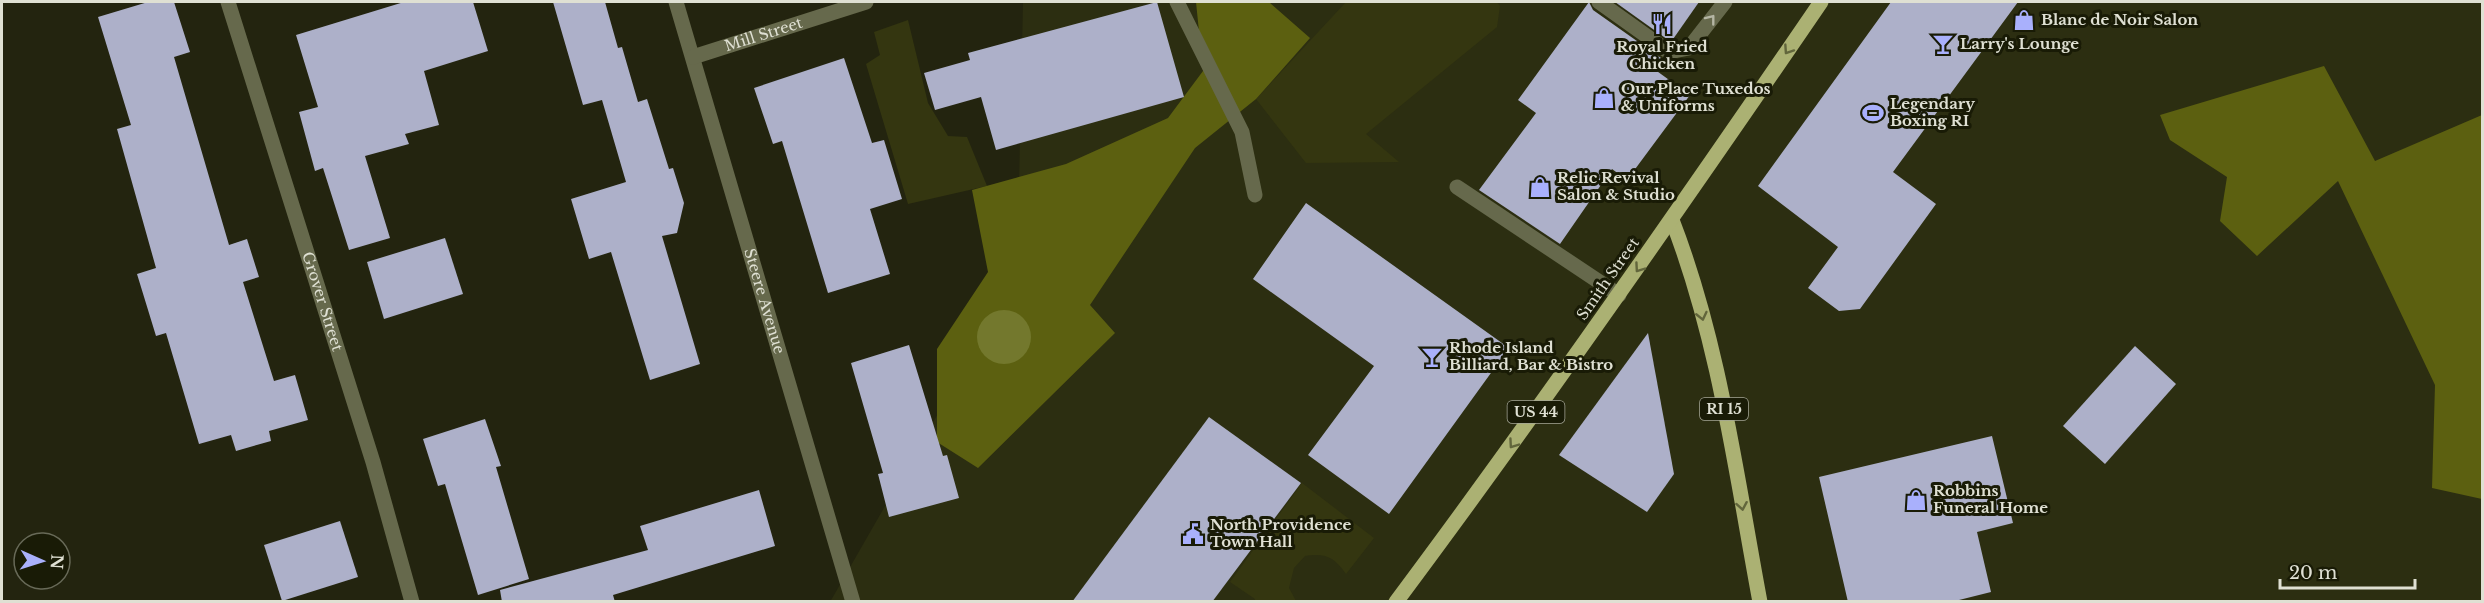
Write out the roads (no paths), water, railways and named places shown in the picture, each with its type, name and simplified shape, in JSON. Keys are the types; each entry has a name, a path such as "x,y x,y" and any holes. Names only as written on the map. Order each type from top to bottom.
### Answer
{"main road":[{"name":"Smith Street","path":"1396,602 1485,483 1619,295 1821,2"},
{"name":"RI 15","path":"1672,220 1691,270 1723,404 1760,602"}],"street":[{"name":"Grover Street","path":"228,2 373,462 412,602"},
{"name":"Steere Avenue","path":"676,2 854,602"},
{"name":"Mill Street","path":"693,57 866,2"},
{"path":"1177,2 1242,132 1255,195"},
{"path":"1599,2 1668,52 1689,48 1725,2"},
{"path":"1457,187 1619,295"}],"place":[{"name":"Blanc de Noir Salon","path":"2024,20"},
{"name":"Royal Fried Chicken","path":"1662,24"},
{"name":"Larry's Lounge","path":"1943,44"},
{"name":"Our Place Tuxedos & Uniforms","path":"1604,98"},
{"name":"Legendary Boxing RI","path":"1873,113"},
{"name":"Relic Revival Salon & Studio","path":"1540,187"},
{"name":"Rhode Island Billiard, Bar & Bistro","path":"1432,357"},
{"name":"Robbins Funeral Home","path":"1916,500"},
{"name":"North Providence Town Hall","path":"1193,534"}]}
